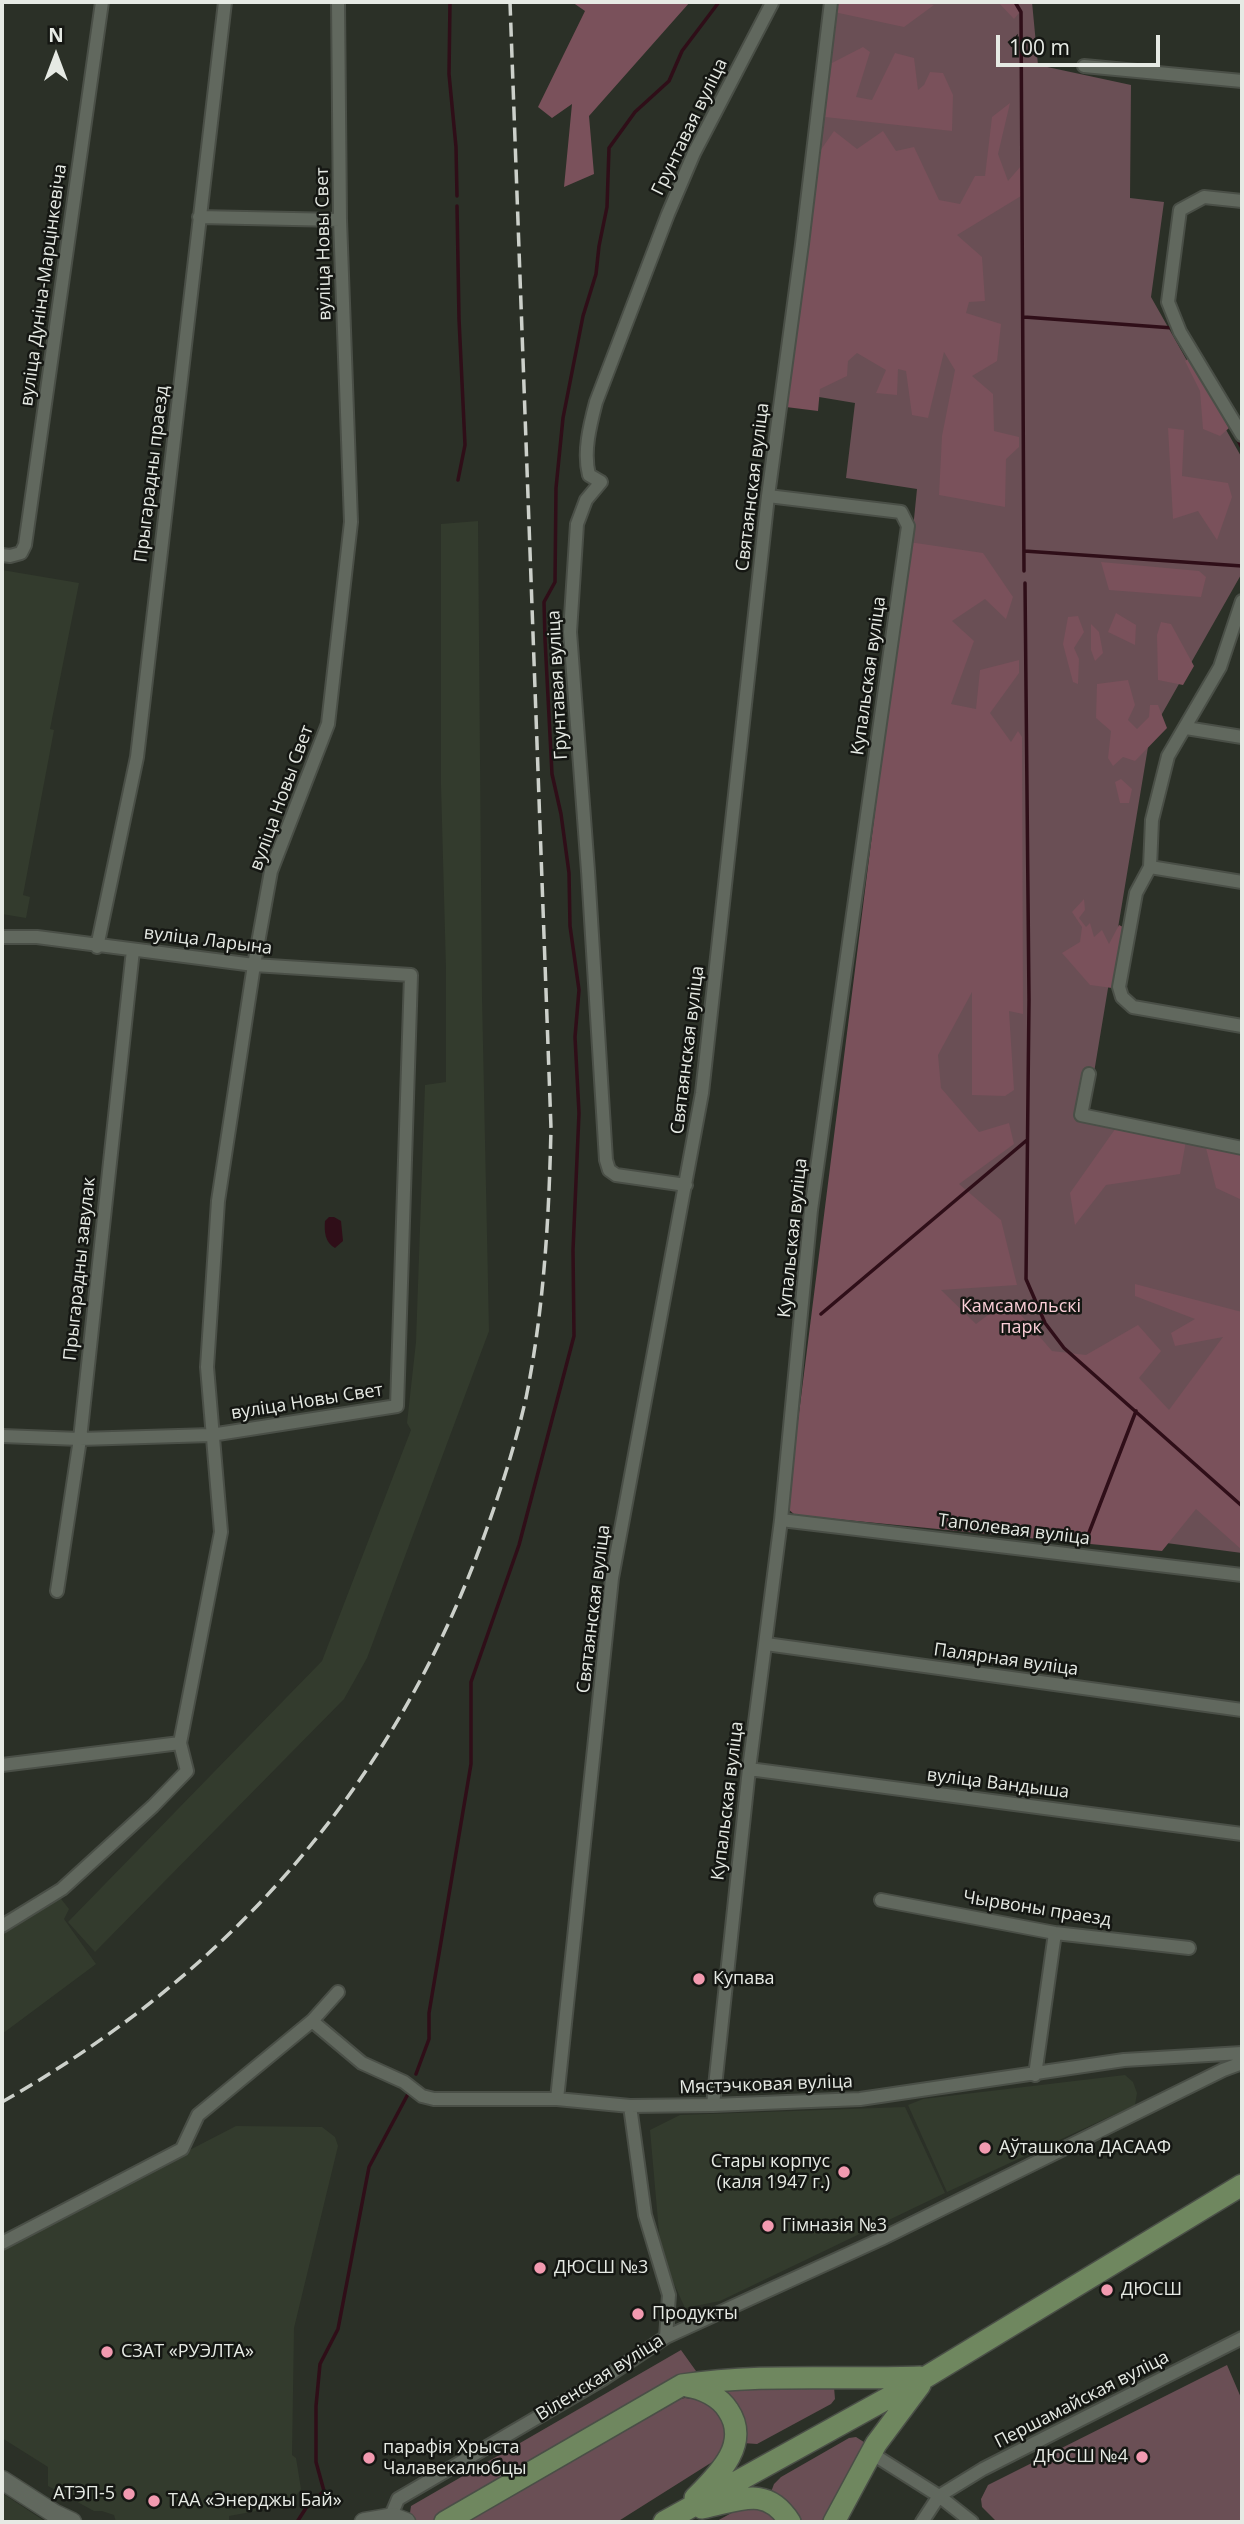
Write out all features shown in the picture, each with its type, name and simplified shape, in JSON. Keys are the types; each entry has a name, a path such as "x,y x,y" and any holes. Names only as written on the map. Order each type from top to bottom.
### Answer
{"main road":[{"path":"672,2518 926,2377 1242,2185"},
{"path":"445,2522 682,2385 723,2378 771,2376 853,2379 926,2377"},
{"path":"834,2522 871,2453 926,2377"},
{"path":"672,2518 710,2483 729,2460 737,2434 735,2423 724,2404 709,2393 682,2385"},
{"path":"2,2480 72,2522"},
{"path":"672,2518 747,2499 764,2498 783,2512 790,2522"},
{"path":"364,2522 392,2520"}],"street":[{"name":"вуліца Дуніна-Марцінкевіча","path":"2,555 22,553 25,545 102,2"},
{"name":"Прыгарадны праезд","path":"97,947 137,757 225,2"},
{"name":"вуліца Новы Свет","path":"2,1926 62,1889 187,1771 180,1743 221,1532 207,1367 218,1201 271,871 328,724 351,522 340,220 338,2"},
{"name":"Святаянская вуліца","path":"558,2099 612,1578 702,1093 768,496 831,2"},
{"name":"Грунтавая вуліца","path":"686,1185 616,1175 609,1170 606,1160 589,871 571,668 570,599 577,524 586,500 601,482 589,475 587,466 590,425 596,402 667,214 689,165 772,4"},
{"path":"1084,66 1242,81"},
{"path":"1242,201 1204,197 1180,210 1168,302 1180,332 1242,435"},
{"path":"199,217 340,220"},
{"name":"Купальская вуліца","path":"713,2105 749,1769 781,1520 811,1210 908,526 901,512 768,496"},
{"path":"1242,601 1220,667 1168,756 1153,820 1150,867 1136,893 1119,987 1122,997 1133,1007 1242,1026"},
{"path":"1186,728 1242,737"},
{"path":"1150,867 1242,881"},
{"name":"вуліца Ларына","path":"2,937 37,937 97,947 254,965 411,975"},
{"name":"Прыгарадны завулак","path":"57,1591 79,1439 133,950"},
{"name":"вуліца Новы Свет","path":"211,1435 397,1406 411,975"},
{"path":"1089,1074 1081,1115 1242,1148"},
{"path":"2,1436 79,1439 211,1435"},
{"name":"Таполевая вуліца","path":"781,1520 1242,1575"},
{"name":"Палярная вуліца","path":"766,1644 1242,1710"},
{"path":"2,1765 180,1743"},
{"name":"вуліца Вандыша","path":"749,1769 1242,1834"},
{"name":"Чырвоны праезд","path":"881,1900 1055,1933 1189,1948"},
{"path":"1035,2074 1055,1933"},
{"path":"2,2243 182,2149 198,2115 312,2021 338,1992"},
{"name":"Мястэчковая вуліца","path":"312,2021 362,2063 404,2082 422,2096 434,2099 558,2099 630,2106 860,2099 1124,2060 1242,2053"},
{"path":"1219,2054 1224,2061 1223,2070"},
{"name":"Віленская вуліца","path":"392,2520 398,2499 603,2379 666,2337 881,2239 1242,2063"},
{"path":"630,2106 645,2215 669,2295 666,2337"},
{"name":"Першамайская вуліца","path":"939,2496 983,2469 1242,2338"},
{"path":"871,2453 939,2496 972,2522"},
{"path":"922,2522 939,2496"}],"shaded area":[{"path":"478,521 482,997 489,1331 367,1658 344,1699 95,1952 68,1922 322,1661 411,1430 407,1423 416,1342 425,1085 446,1082 441,785 441,524"},
{"path":"2,570 79,583 50,729 54,730 23,895 30,897 26,918 2,914"},
{"path":"329,1217 341,1221 343,1241 335,1248 327,1240 325,1233 325,1221"},
{"path":"58,1895 69,1909 64,1919 96,1964 2,2034 2,1930"},
{"name":"Аўташкола ДАСААФ","path":"1125,2075 1133,2082 1137,2093 1135,2105 947,2192 908,2105 923,2099"},
{"name":"Гімназія №3","path":"905,2107 945,2193 720,2301 685,2308 661,2255 650,2130 680,2115"},
{"path":"236,2126 322,2127 335,2137 338,2146 294,2328 292,2455 296,2458 301,2489 289,2505 229,2516 229,2522 116,2522 114,2515 94,2511 48,2486 48,2467 2,2438 2,2247"},
{"path":"2,2493 43,2520 47,2522 2,2522"}],"green space":[{"path":"572,2 690,2 589,116 594,174 564,187 572,104 552,118 538,107 585,11"},
{"path":"835,2 919,2 934,5 904,27 834,12"},
{"name":"Камсамольскі парк","path":"837,2 1032,2 1038,65 1131,85 1130,198 1164,202 1151,297 1242,458 1242,573 1150,735 1086,1121 1242,1156 1242,1553 788,1493 845,1099 893,728 917,489 846,478 855,403 789,392"},
{"path":"998,2 1014,2 1019,13 1014,19"},
{"path":"863,47 870,52 856,97 872,100 895,53 914,58 918,90 924,85 930,72 943,73 953,95 952,131 825,117 832,63"},
{"path":"1010,103 998,154 1008,181 1021,166 1021,196 957,235 982,257 985,301 969,302 966,313 1001,324 997,361 972,376 993,394 994,431 1019,437 1019,447 1006,459 1005,507 939,495 942,436 955,370 944,352 928,418 912,415 906,371 898,369 897,395 876,393 886,370 857,353 848,361 847,376 820,389 818,411 786,407 820,151 834,131 857,149 883,131 896,151 914,147 939,200 960,204 975,176 985,176 992,117"},
{"path":"1189,358 1229,428 1220,436 1203,429 1200,391 1185,361"},
{"path":"1168,428 1184,430 1182,476 1228,483 1232,497 1217,540 1198,511 1173,519"},
{"path":"909,542 983,553 1013,597 1006,619 985,599 952,621 974,641 951,704 976,709 980,670 1019,660 1019,673 990,713 1011,742 1018,731 1022,737 1023,1014 1009,1011 1014,1090 1005,1096 972,1095 972,992 938,1055 941,1088 979,1132 1009,1123 1014,1144 959,1184 1001,1220 1017,1285 941,1290 976,1324 1008,1300 1052,1351 1086,1355 1138,1325 1161,1351 1139,1378 1169,1410 1223,1337 1175,1346 1171,1333 1195,1319 1135,1296 1135,1284 1242,1312 1242,1550 1196,1509 1162,1551 795,1515 787,1508"},
{"path":"1101,562 1199,571 1206,577 1201,597 1109,590"},
{"path":"1116,613 1136,625 1135,645 1108,632"},
{"path":"1078,616 1084,632 1074,648 1079,659 1078,684 1073,682 1063,644 1068,617"},
{"path":"1161,622 1171,624 1194,666 1183,685 1158,680 1157,635"},
{"path":"1091,624 1099,632 1103,653 1095,661 1091,650"},
{"path":"1128,680 1135,705 1128,720 1137,729 1149,717 1150,705 1158,705 1167,728 1135,761 1123,757 1113,766 1108,758 1111,731 1096,718 1097,684"},
{"path":"1121,779 1132,789 1129,803 1120,803 1115,782"},
{"path":"1084,899 1085,910 1079,918 1086,927 1090,923 1094,937 1102,930 1109,944 1119,925 1125,928 1112,988 1090,985 1062,953 1080,942 1082,927 1072,912"},
{"path":"1118,1125 1186,1141 1180,1174 1106,1185 1075,1225 1070,1193"},
{"path":"1205,1144 1242,1152 1242,1200 1216,1188"},
{"path":"681,2350 696,2371 431,2522 416,2522 410,2513 411,2506"},
{"name":"ДЮСШ №4","path":"1227,2365 1242,2400 1242,2522 997,2522 982,2507 981,2499 988,2485"},
{"path":"713,2385 834,2387 835,2399 831,2404 757,2444 743,2443"},
{"path":"674,2400 701,2400 715,2406 722,2415 727,2435 717,2459 617,2522 457,2522"},
{"path":"856,2437 867,2444 824,2522 799,2522 771,2492 774,2484 781,2477 849,2438"},
{"path":"765,2508 783,2522 715,2522 737,2510"}],"waterway":[{"path":"450,2 449,74 456,147 457,196"},
{"path":"416,2074 429,2039 429,2013 471,1764 471,1682 519,1545 574,1336 573,1250 579,1113 575,1037 579,990 570,926 569,873 561,814 552,774 544,602 555,582 556,488 563,418 583,316 596,274 607,207 609,148 635,112 669,81 682,51 719,2"},
{"path":"1015,2 1021,12 1024,571"},
{"path":"457,206 465,445 458,480"},
{"path":"1024,317 1173,328"},
{"path":"1235,434 1242,448"},
{"path":"1024,551 1242,566"},
{"path":"1025,583 1029,1000 1026,1279 1045,1323 1064,1348 1242,1506"},
{"path":"821,1314 1027,1140"},
{"path":"1085,1543 1136,1411"},
{"path":"297,2522 306,2508 324,2491 316,2462 316,2406 320,2364 338,2329 369,2167 408,2094"}],"railway":[{"path":"2,2102 86,2050 163,1992 234,1929 298,1860 356,1786 406,1706 450,1620 493,1512 526,1398 541,1297 551,1128 510,2"}],"place":[{"name":"Купава","path":"699,1979"},
{"name":"Аўташкола ДАСААФ","path":"985,2148"},
{"name":"Стары корпус (каля 1947 г.)","path":"844,2172"},
{"name":"Гімназія №3","path":"768,2226"},
{"name":"ДЮСШ №3","path":"540,2268"},
{"name":"ДЮСШ","path":"1107,2290"},
{"name":"Продукты","path":"638,2314"},
{"name":"СЗАТ «РУЭЛТА»","path":"107,2352"},
{"name":"ДЮСШ №4","path":"1142,2457"},
{"name":"парафія Хрыста Чалавекалюбцы","path":"369,2458"},
{"name":"АТЭП-5","path":"129,2494"},
{"name":"ТАА «Энерджы Бай»","path":"154,2501"}]}
